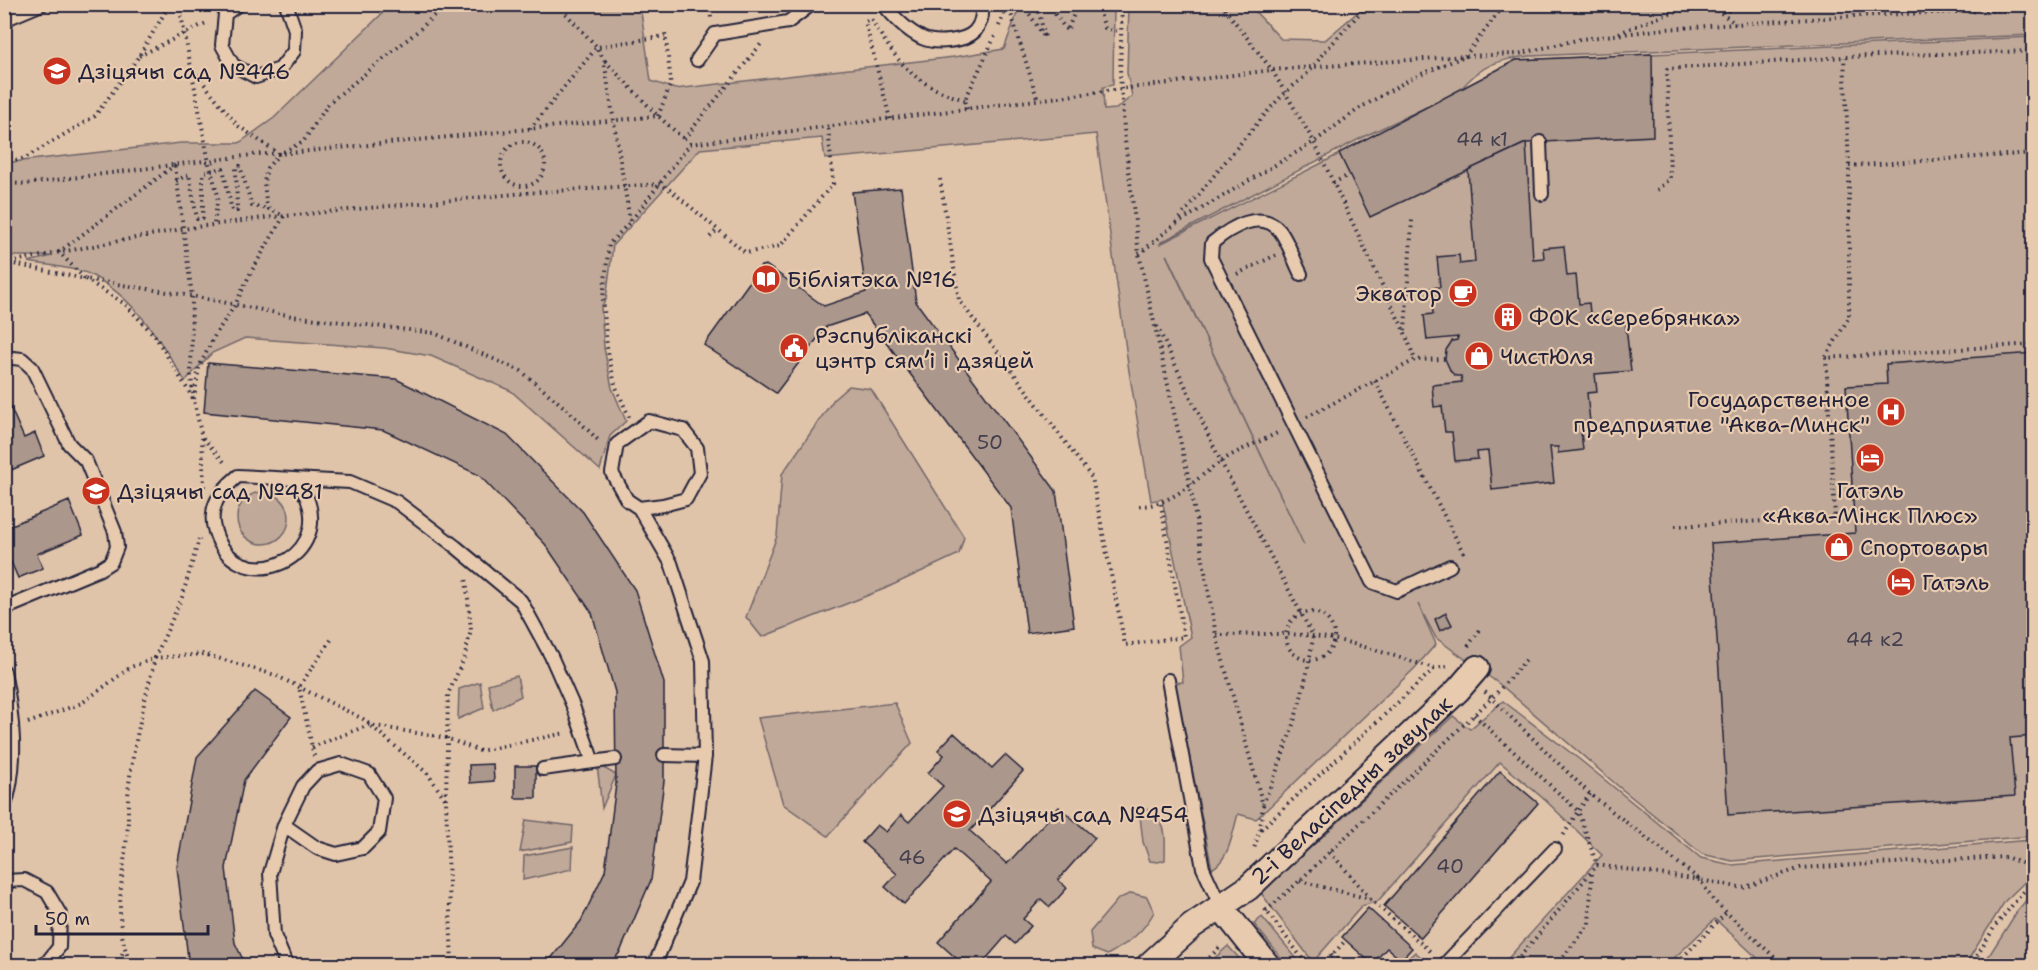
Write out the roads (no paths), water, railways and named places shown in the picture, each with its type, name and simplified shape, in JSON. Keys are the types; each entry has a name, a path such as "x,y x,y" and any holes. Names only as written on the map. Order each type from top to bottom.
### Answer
{"street":[{"name":"2-і Веласіпедны завулак","path":"1148,966 1192,926 1248,888 1458,690 1465,661"},
{"path":"1221,907 1268,966"}],"lane":[{"path":"4,20 42,4"},
{"path":"239,4 225,14 222,45 233,65 256,77 280,69 294,51 296,30 286,4"},
{"path":"697,60 715,34 788,22 812,4"},
{"path":"883,4 898,22 911,32 924,39 939,42 958,40 975,32 982,16 982,4"},
{"path":"1540,142 1542,194"},
{"path":"1301,274 1280,232 1270,223 1253,219 1223,234 1212,243 1211,258 1372,582 1397,591 1450,566"},
{"path":"4,357 22,359 32,368 69,444 86,462 115,532 117,547 111,562 100,569 4,609"},
{"path":"639,508 686,499 700,473 697,448 683,430 650,421 617,444 612,473 627,500 639,508 671,562 703,661 705,756 690,882 654,966"},
{"path":"294,479 306,496 312,515 309,534 300,550 285,562 267,568 248,566 231,558 219,543 213,525 214,506 223,489 238,476 294,479 350,482 397,502 521,601 551,656 593,762"},
{"path":"4,671 14,737 9,787 4,809"},
{"path":"1168,680 1203,868 1221,907"},
{"path":"664,755 705,756"},
{"path":"543,769 615,759"},
{"path":"284,825 317,848 336,854 363,848 379,832 384,798 369,774 341,764 317,771 303,786 284,825 270,873 274,935 287,966"},
{"path":"1444,965 1555,849"},
{"path":"4,881 24,880 47,892 60,914 59,947 44,966"}],"place":[{"name":"Дзіцячы сад №446","path":"57,71"},
{"name":"Бібліятэка №16","path":"766,279"},
{"name":"Экватор","path":"1463,293"},
{"name":"ФОК «Серебрянка»","path":"1508,317"},
{"name":"Рэспубліканскі цэнтр сямʼі і дзяцей","path":"794,348"},
{"name":"ЧистЮля","path":"1479,356"},
{"name":"Государственное предприятие \"Аква-Минск\"","path":"1891,412"},
{"name":"Гатэль «Аква-Мінск Плюс»","path":"1870,458"},
{"name":"Дзіцячы сад №481","path":"96,491"},
{"name":"Спортовары","path":"1839,547"},
{"name":"Гатэль","path":"1901,582"},
{"name":"Дзіцячы сад №454","path":"957,814"}]}
